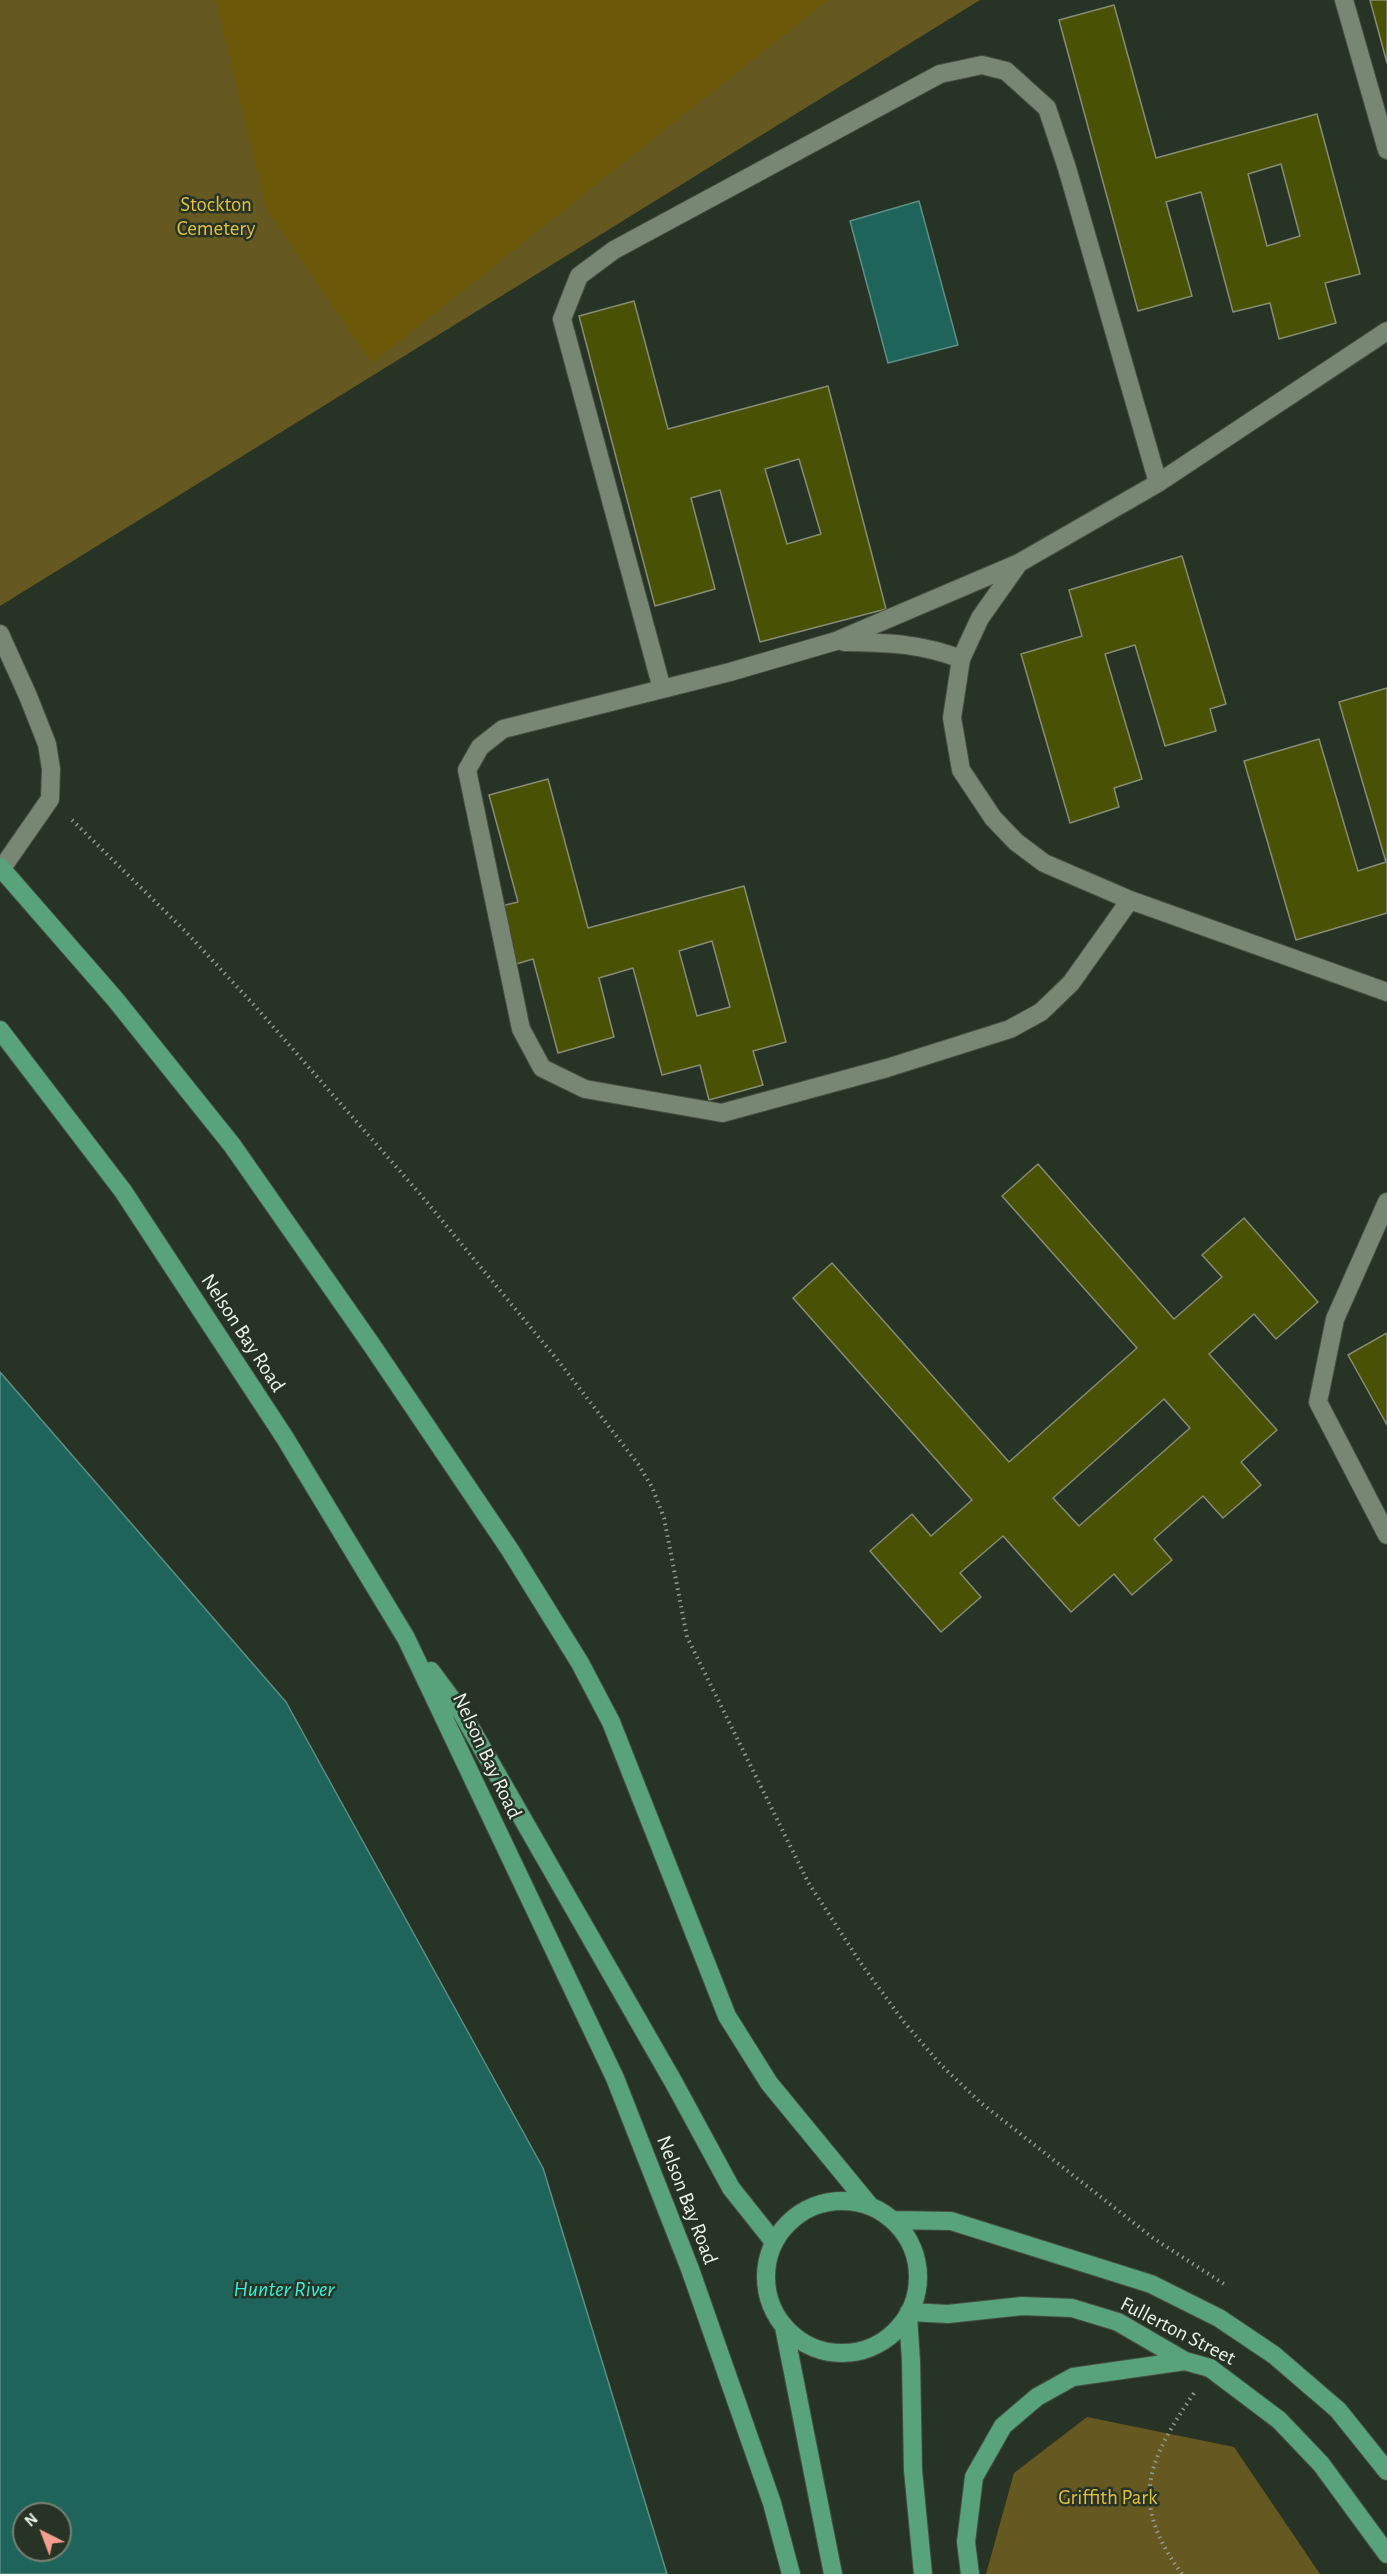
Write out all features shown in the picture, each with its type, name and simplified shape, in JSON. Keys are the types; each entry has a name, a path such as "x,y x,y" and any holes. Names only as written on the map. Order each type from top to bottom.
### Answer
{"main road":[{"path":"1,869 115,999 232,1145 371,1344 510,1550 580,1663 611,1722 727,2016 769,2083 870,2206 892,2220 909,2240 917,2263 917,2289 908,2314 892,2335 872,2348 848,2354 824,2352 802,2343 784,2327 771,2308 766,2286 767,2263 774,2242 791,2220 816,2206 843,2201 870,2206"},
{"name":"Nelson Bay Road","path":"0,1030 123,1191 285,1438 406,1638 615,2078 690,2269 772,2503 790,2574"},
{"path":"406,1638 462,1713 674,2083 730,2188 774,2242"},
{"name":"Fullerton Street","path":"892,2220 951,2221 1151,2284 1219,2318 1274,2355 1338,2410 1387,2471"},
{"name":"Fullerton Street","path":"908,2314 948,2314 1022,2306 1072,2308 1118,2322 1185,2361 1210,2368 1279,2420 1321,2464 1387,2554"},
{"path":"908,2314 912,2470 923,2574"},
{"path":"784,2327 833,2574"},
{"path":"970,2574 966,2542 974,2477 1003,2426 1037,2397 1074,2377 1185,2361"}],"lane":[{"path":"1344,0 1387,150"},
{"path":"662,689 562,319 579,276 614,250 940,74 982,65 1006,71 1047,108 1067,168 1158,483"},
{"path":"1130,900 1071,983 1041,1012 1010,1029 887,1068 722,1113 585,1089 542,1068 521,1029 467,770 480,747 503,729 662,689 836,641 1019,563 1158,483 1387,331"},
{"path":"1019,563 980,618 962,659 952,718 961,770 993,818 1016,842 1044,863 1130,900 1387,992"},
{"path":"0,634 28,696 46,744 51,769 50,799 1,869"},
{"path":"836,641 903,643 933,648 962,659"},
{"path":"1387,1202 1335,1319 1318,1402 1387,1535"}],"path":[{"path":"50,799 184,931 254,1005 420,1194 556,1358 638,1464 652,1487 664,1518 687,1637 808,1882 862,1965 904,2022 940,2064 981,2103 1153,2238 1235,2291"},
{"path":"1182,2574 1155,2532 1149,2491 1155,2456 1183,2408"}],"green space":[{"name":"Stockton Cemetery","path":"0,0 980,0 0,606"},
{"name":"Griffith Park","path":"1087,2417 1234,2447 1320,2574 986,2574 1014,2473"}],"shaded area":[{"path":"216,0 828,0 372,363 266,208"}],"water":[{"path":"919,201 958,345 888,363 850,221"},
{"name":"Hunter River","path":"0,1372 286,1702 543,2168 667,2574 0,2574"}],"building":[{"path":"1370,0 1387,0 1387,63"},
{"path":"1114,5 1156,158 1317,114 1360,274 1325,283 1336,323 1279,339 1270,303 1233,312 1201,192 1166,202 1192,296 1138,311 1059,20","holes":["1281,164 1300,236 1267,246 1248,174"]},
{"path":"634,301 668,429 828,386 886,609 760,642 720,490 691,498 715,589 655,606 579,316","holes":["799,459 821,534 787,544 765,469"]},
{"path":"1182,556 1226,704 1210,709 1216,731 1165,746 1135,645 1105,654 1142,779 1114,788 1119,807 1070,823 1021,654 1082,636 1069,590"},
{"path":"1387,688 1387,913 1296,940 1244,761 1319,739 1358,871 1386,862 1339,702"},
{"path":"548,779 588,928 744,886 786,1042 753,1051 763,1085 709,1100 700,1065 662,1075 633,968 599,978 614,1037 558,1053 533,959 516,964 501,906 518,902 489,795","holes":["712,941 730,1007 697,1016 679,951"]},
{"path":"1038,1164 1174,1319 1222,1277 1202,1255 1244,1218 1318,1302 1276,1339 1254,1314 1209,1354 1277,1430 1241,1462 1261,1485 1223,1518 1203,1496 1154,1539 1172,1560 1132,1595 1114,1574 1071,1612 1003,1536 960,1573 981,1597 941,1632 870,1551 912,1514 931,1536 972,1500 793,1298 832,1263 1009,1462 1137,1348 1002,1196","holes":["1164,1399 1190,1428 1079,1526 1053,1498"]},
{"path":"1387,1333 1387,1425 1348,1355"}]}
